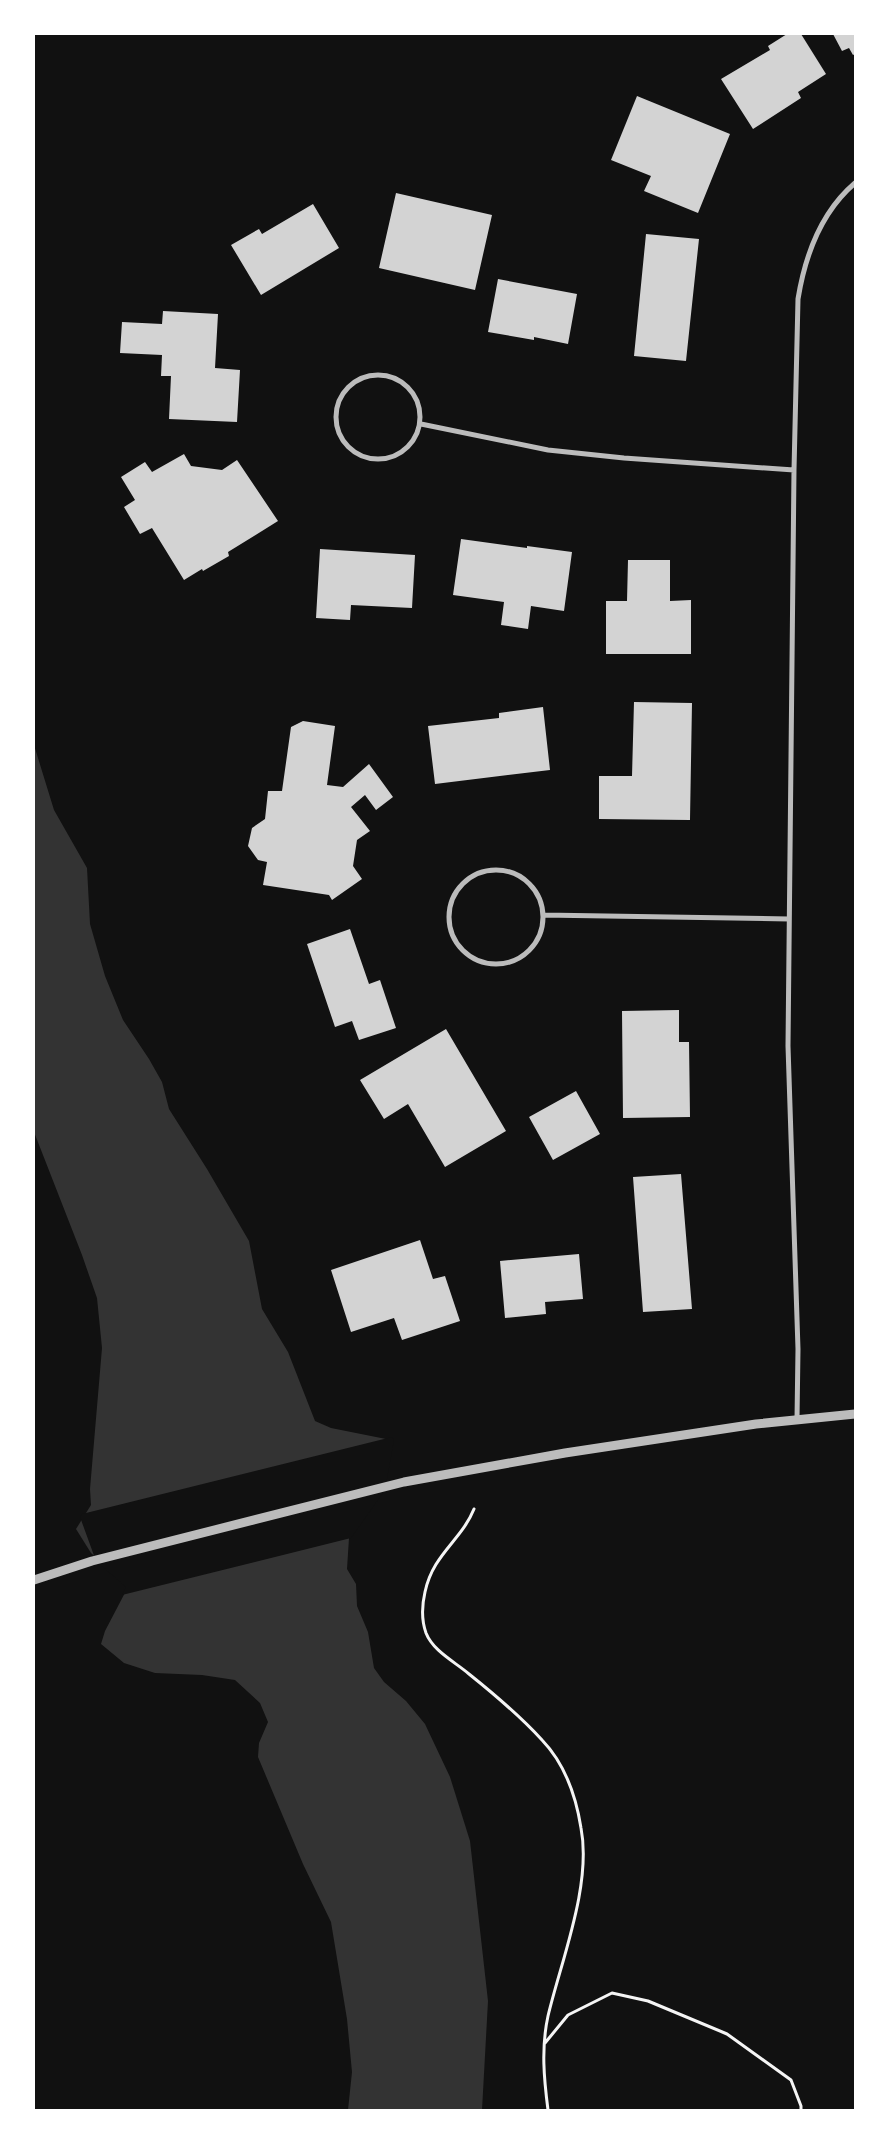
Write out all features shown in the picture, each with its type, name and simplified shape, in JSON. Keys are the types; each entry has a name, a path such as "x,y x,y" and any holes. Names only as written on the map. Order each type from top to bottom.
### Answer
{"street":[{"path":"797,1420 798,1349 788,1046 794,470 798,299 801,278 811,246 828,214 855,183"},
{"path":"378,374 393,377 406,384 415,395 420,409 421,424 416,437 408,448 397,455 385,459 371,459 359,455 348,447 340,436 336,423 336,410 341,396 351,384 364,377 378,374"},
{"path":"421,424 548,450 624,458 794,470"},
{"path":"498,870 512,873 524,879 534,889 541,901 543,915 539,936 527,953 515,960 502,964 474,959 463,950 455,939 450,926 453,898 461,886 471,878 484,872 498,870"},
{"path":"543,915 789,919"},
{"path":"34,1580 92,1561 404,1482 565,1453 756,1424 855,1414"}],"path":[{"path":"474,1508 469,1523 436,1562 425,1590 422,1611 426,1634 446,1658 468,1672 543,1741 561,1765 574,1793 584,1847 578,1905 560,1978 548,2016 544,2044 548,2110"},
{"path":"544,2044 568,2015 612,1993 648,2001 727,2034 751,2051 791,2080 801,2106 800,2110"}],"shaded area":[{"path":"34,745 54,810 87,868 90,924 105,976 123,1020 162,1082 169,1109 249,1241 262,1309 288,1352 315,1421 331,1428 391,1440 349,1538 347,1569 356,1584 357,1606 368,1632 374,1668 384,1682 406,1701 425,1724 450,1777 470,1841 488,2001 482,2110 348,2110 352,2072 347,2019 331,1922 303,1864 258,1757 259,1743 268,1722 260,1703 235,1680 202,1675 155,1673 124,1663 101,1644 105,1631 128,1587 91,1553 76,1529 91,1505 90,1489 102,1348 97,1298 34,1132"}],"pier":[{"path":"392,1437 394,1440 385,1490 351,1538 122,1595 126,1587 96,1561 80,1517 82,1514"}],"building":[{"path":"787,34 801,34 826,74 798,92 801,98 753,129 721,79 770,50 768,46"},
{"path":"833,34 855,34 855,54 853,55 849,48 842,51"},
{"path":"637,96 730,134 698,213 644,191 651,176 611,160"},
{"path":"396,193 492,215 475,290 379,268"},
{"path":"313,204 339,248 261,295 231,245 259,229 262,234"},
{"path":"646,234 699,239 686,361 634,356"},
{"path":"498,279 577,294 568,344 534,337 534,340 488,332"},
{"path":"163,311 218,314 215,368 240,370 237,422 169,419 171,376 161,376 162,355 120,353 122,322 162,324"},
{"path":"184,454 191,466 222,470 237,460 278,521 228,552 229,556 184,580 152,528 140,534 124,507 135,500 121,477 145,462 152,472"},
{"path":"461,539 572,552 564,611 531,606 528,629 501,625 504,602 453,595"},
{"path":"320,549 415,555 412,608 351,605 350,620 316,618"},
{"path":"628,560 670,560 670,601 691,600 691,654 606,654 606,601 627,601"},
{"path":"634,702 692,703 690,820 599,819 599,776 632,776"},
{"path":"543,707 550,770 435,784 428,726 499,718 499,713"},
{"path":"303,721 335,726 327,785 343,787 369,764 393,797 376,810 365,795 351,807 370,831 357,840 353,866 362,879 332,900 329,895 263,885 267,862 258,860 248,846 252,828 265,819 268,791 282,791 291,727"},
{"path":"350,929 369,984 380,980 396,1028 359,1040 352,1021 335,1027 307,944"},
{"path":"679,1010 679,1042 689,1042 690,1117 623,1118 622,1011"},
{"path":"446,1029 506,1131 445,1167 408,1104 384,1119 360,1080"},
{"path":"576,1091 600,1134 553,1160 529,1117"},
{"path":"681,1174 692,1309 643,1312 633,1177"},
{"path":"420,1240 433,1279 445,1276 460,1321 402,1340 394,1318 351,1332 331,1270"},
{"path":"579,1254 583,1299 545,1302 546,1314 505,1318 500,1261"}]}
